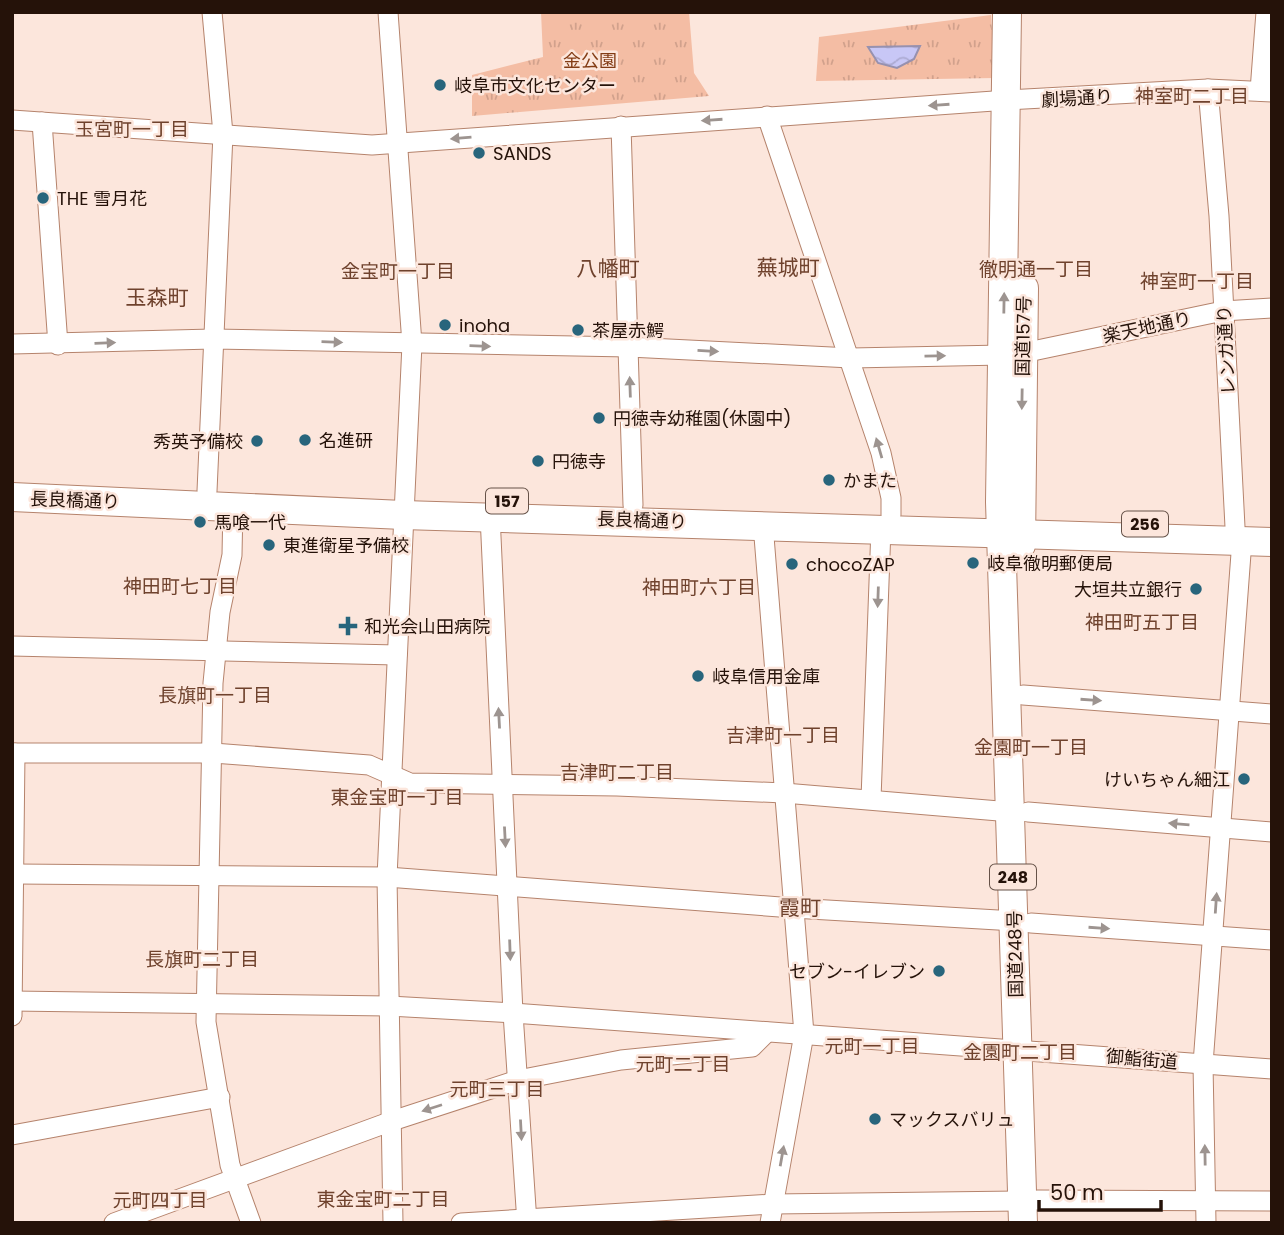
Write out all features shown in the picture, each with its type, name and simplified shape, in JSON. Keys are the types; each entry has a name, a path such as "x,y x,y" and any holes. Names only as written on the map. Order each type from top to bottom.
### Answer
{"highway":[{"name":"国道157号","path":"1007,12 1016,101"},
{"name":"国道157号","path":"1010,526 1016,101 1026,12"},
{"name":"長良橋通り","path":"12,483 207,491 489,515 764,524 886,522"},
{"name":"長良橋通り","path":"12,497 233,505 633,505 886,522 1238,534 1272,542"},
{"name":"国道248号","path":"1010,526 1023,695 1019,812"},
{"name":"国道248号","path":"1010,526 1030,1212"},
{"name":"長良橋通り","path":"1238,534 1272,528"}],"street":[{"path":"207,491 223,134 212,12"},
{"path":"388,12 412,344 387,877 393,1223"},
{"path":"1266,12 1266,92"},
{"name":"劇場通り","path":"12,120 372,145 767,116 1208,89 1266,92"},
{"name":"レンガ通り","path":"1206,1223 1203,1064 1230,711 1238,534 1208,89"},
{"path":"767,116 851,358 881,453 891,498 886,522 871,799"},
{"path":"42,122 58,345"},
{"path":"621,126 633,505"},
{"name":"楽天地通り","path":"12,344 58,345 213,339 629,347 851,358 1013,354 1223,311 1272,308"},
{"path":"233,505 232,555 215,650 207,874 206,1022 230,1165 251,1223"},
{"path":"489,515 513,1013 527,1220"},
{"path":"764,524 804,1034 771,1213"},
{"path":"12,646 397,655"},
{"path":"1023,695 1272,714"},
{"path":"13,1006 16,874 14,752 213,753 369,765 410,783 617,786 783,793 1272,832"},
{"path":"16,874 387,877 1272,940"},
{"name":"御鮨街道","path":"13,1006 389,1006 1272,1069"},
{"path":"114,1223 392,1121 518,1080 621,1060 752,1046 767,1032"},
{"path":"12,1135 220,1097"},
{"path":"461,1223 771,1213 1030,1212 1206,1201 1272,1201"}],"green space":[{"name":"金公園","path":"541,12 689,12 694,73 709,96 472,116 472,75 543,57"},
{"path":"991,15 995,78 816,81 819,37"}],"water":[{"path":"920,46 914,59 897,68 878,63 868,47"}],"place":[{"name":"岐阜市文化センター","path":"440,85"},
{"name":"SANDS","path":"479,153"},
{"name":"THE 雪月花","path":"43,198"},
{"name":"inoha","path":"445,325"},
{"name":"茶屋赤鰐","path":"578,330"},
{"name":"円徳寺幼稚園(休園中)","path":"599,418"},
{"name":"名進研","path":"305,440"},
{"name":"秀英予備校","path":"257,441"},
{"name":"円徳寺","path":"538,461"},
{"name":"かまた","path":"829,480"},
{"name":"馬喰一代","path":"200,522"},
{"name":"東進衛星予備校","path":"269,545"},
{"name":"岐阜徹明郵便局","path":"973,563"},
{"name":"chocoZAP","path":"792,564"},
{"name":"大垣共立銀行","path":"1196,589"},
{"name":"和光会山田病院","path":"348,626"},
{"name":"岐阜信用金庫","path":"698,676"},
{"name":"けいちゃん細江","path":"1244,779"},
{"name":"セブン-イレブン","path":"939,971"},
{"name":"マックスバリュ","path":"875,1119"}],"district":[{"name":"神室町二丁目","path":"1192,96"},
{"name":"玉宮町一丁目","path":"132,129"},
{"name":"蕪城町","path":"788,267"},
{"name":"八幡町","path":"608,268"},
{"name":"徹明通一丁目","path":"1036,269"},
{"name":"金宝町一丁目","path":"398,271"},
{"name":"神室町一丁目","path":"1197,281"},
{"name":"玉森町","path":"157,297"},
{"name":"神田町七丁目","path":"180,586"},
{"name":"神田町六丁目","path":"699,587"},
{"name":"神田町五丁目","path":"1142,622"},
{"name":"長旗町一丁目","path":"215,695"},
{"name":"吉津町一丁目","path":"783,735"},
{"name":"金園町一丁目","path":"1031,747"},
{"name":"吉津町二丁目","path":"617,772"},
{"name":"東金宝町一丁目","path":"397,797"},
{"name":"霞町","path":"800,907"},
{"name":"長旗町二丁目","path":"202,959"},
{"name":"元町一丁目","path":"872,1046"},
{"name":"金園町二丁目","path":"1020,1052"},
{"name":"元町二丁目","path":"683,1064"},
{"name":"元町三丁目","path":"497,1089"},
{"name":"東金宝町二丁目","path":"383,1199"},
{"name":"元町四丁目","path":"160,1200"}]}
